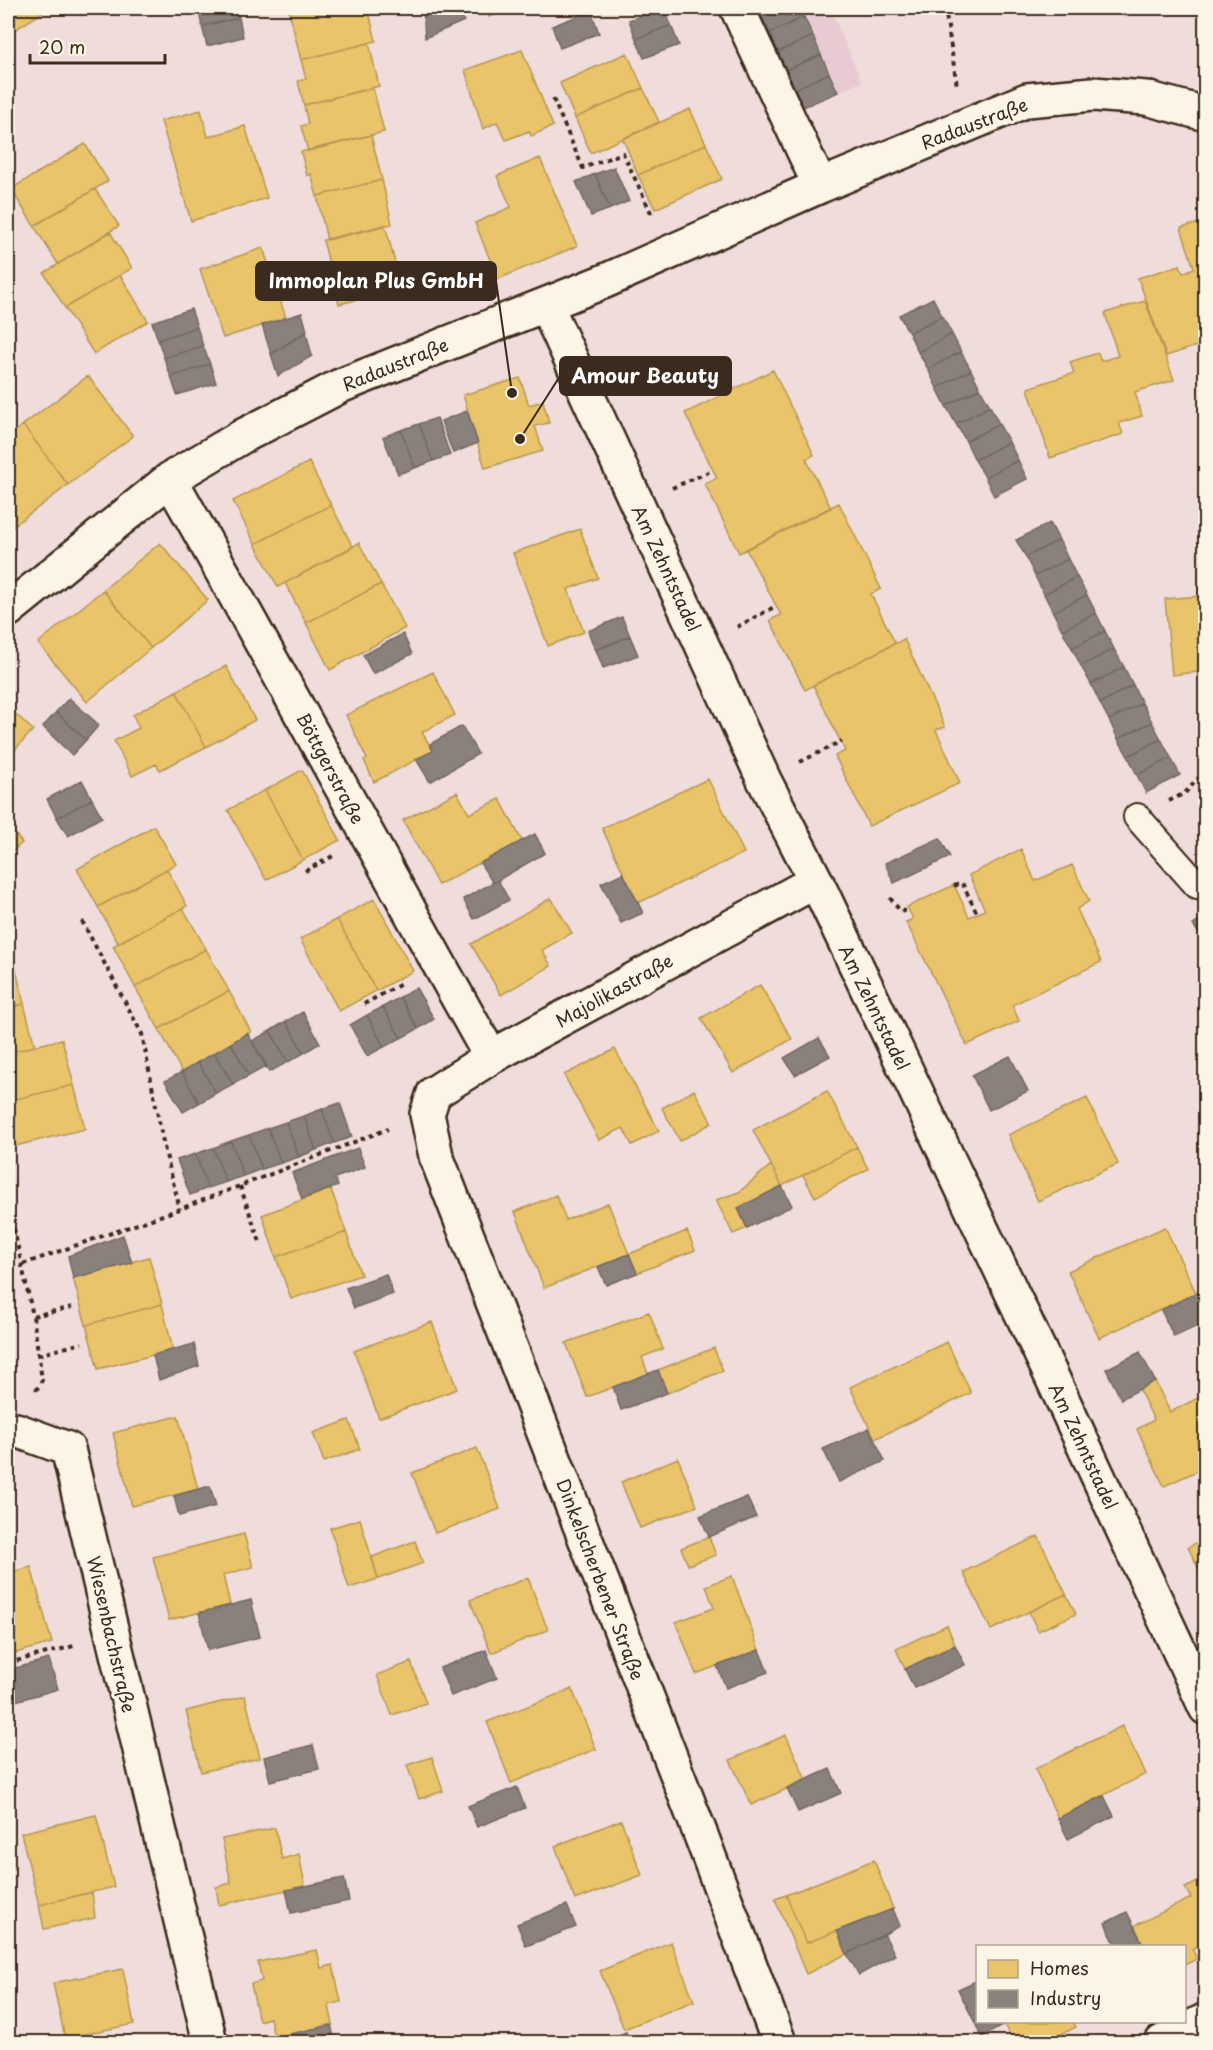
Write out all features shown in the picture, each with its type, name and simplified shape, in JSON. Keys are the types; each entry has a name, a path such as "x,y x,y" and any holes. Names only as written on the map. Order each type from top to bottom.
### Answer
{"street":[{"path":"737,8 820,186"},
{"name":"Radaustraße","path":"8,610 170,479 243,436 340,386 500,321 546,305 963,125 1027,100 1093,94 1146,98 1206,114"},
{"name":"Am Zehntstadel","path":"546,305 764,780 816,881 1206,1708"},
{"name":"Böttgerstraße","path":"170,479 297,702 368,837 491,1057"},
{"name":"Majolikastraße","path":"427,1114 434,1094 491,1057 816,881"},
{"name":"Dinkelscherbener Straße","path":"427,1114 435,1156 702,1838 778,2043"},
{"name":"Wiesenbachstraße","path":"16,1430 68,1449 210,2043"},
{"path":"1162,2043 1206,2020"}],"lane":[{"path":"1137,817 1197,885 1206,880"}],"path":[{"path":"945,8 963,125"},
{"path":"1010,8 1038,12 1039,8"},
{"path":"553,99 583,168 623,153 670,253"},
{"path":"764,780 842,741"},
{"path":"1137,817 1185,793 1206,770"},
{"path":"954,886 962,883 977,914"},
{"path":"890,898 901,912 908,909"},
{"path":"82,921 142,1034 164,1147 180,1209"},
{"path":"23,1264 180,1209 427,1114"},
{"path":"240,1186 261,1245"},
{"path":"8,1202 33,1316 42,1380 16,1430"},
{"path":"33,1316 72,1307"},
{"path":"38,1355 82,1343"},
{"path":"8,1663 113,1636"}],"shaded area":[{"path":"758,8 830,8 862,82 803,107"}],"building: Homes":[{"path":"8,8 39,8 42,13 8,34"},
{"path":"302,8 368,8 376,41 301,60 289,11"},
{"path":"485,8 510,8 489,17"},
{"path":"369,43 379,86 304,105 298,81 306,79 301,60"},
{"path":"522,50 553,126 531,136 529,131 506,140 497,122 483,129 465,70"},
{"path":"627,53 643,88 575,118 560,83"},
{"path":"373,88 384,132 308,151 301,126 308,124 304,105"},
{"path":"643,88 659,122 591,153 575,118"},
{"path":"690,109 706,144 638,175 623,139"},
{"path":"201,110 208,137 245,126 267,198 191,221 161,121"},
{"path":"371,135 382,180 317,196 311,174 307,176 301,152"},
{"path":"85,144 108,181 34,226 11,189"},
{"path":"706,144 722,179 655,209 638,175"},
{"path":"540,158 577,246 498,279 475,223 511,207 497,176"},
{"path":"382,180 392,224 327,240 317,196"},
{"path":"95,189 119,226 58,264 34,226"},
{"path":"1206,221 1206,343 1166,356 1138,278 1180,265 1183,273 1194,268 1181,228"},
{"path":"385,225 402,289 339,304 323,240"},
{"path":"110,232 132,268 65,308 44,273"},
{"path":"263,248 286,318 223,338 200,269"},
{"path":"120,275 148,321 94,354 65,308"},
{"path":"1145,301 1174,380 1135,392 1142,416 1119,423 1123,434 1050,458 1028,388 1074,373 1070,362 1098,353 1101,361 1118,356 1105,313"},
{"path":"773,370 814,455 806,459 831,508 739,553 705,484 717,478 685,413"},
{"path":"88,376 133,436 68,485 23,425"},
{"path":"520,378 529,405 543,401 549,423 535,426 543,451 485,468 463,395"},
{"path":"23,425 68,485 8,530 8,437"},
{"path":"309,462 331,505 255,544 233,501"},
{"path":"839,503 881,589 871,594 895,643 805,690 770,620 781,615 746,549"},
{"path":"331,505 353,547 278,587 255,544"},
{"path":"580,529 598,578 568,589 584,632 548,646 513,553"},
{"path":"160,543 208,600 151,648 103,590"},
{"path":"359,543 381,584 306,623 285,583"},
{"path":"381,584 405,628 330,670 306,623"},
{"path":"1206,586 1206,671 1172,675 1165,599 1200,596 1199,587"},
{"path":"103,590 151,648 87,702 38,643"},
{"path":"904,639 945,727 936,730 960,783 869,826 835,756 845,751 813,685"},
{"path":"226,666 255,720 206,747 176,691"},
{"path":"433,672 455,715 422,732 433,751 374,782 364,760 367,759 346,715"},
{"path":"176,691 206,747 160,770 156,764 132,776 114,741 139,728 133,715"},
{"path":"8,707 33,730 8,757"},
{"path":"302,770 340,840 303,860 265,790"},
{"path":"708,779 744,853 638,903 602,828"},
{"path":"265,790 303,860 266,880 228,810"},
{"path":"457,792 469,814 500,799 522,841 438,885 403,820"},
{"path":"8,824 22,843 8,855"},
{"path":"154,826 176,864 98,907 77,869"},
{"path":"1021,849 1035,881 1072,865 1089,901 1077,909 1101,962 1012,1005 1019,1021 967,1045 906,922 913,919 907,907 954,885 969,917 985,910 969,875"},
{"path":"167,869 187,906 118,943 98,907"},
{"path":"551,898 572,933 542,950 551,966 501,995 471,944"},
{"path":"374,899 413,971 376,991 337,919"},
{"path":"183,908 206,949 135,987 113,946"},
{"path":"337,919 376,991 339,1011 300,939"},
{"path":"8,935 14,961 8,963"},
{"path":"206,949 229,991 159,1029 135,987"},
{"path":"14,961 24,1004 8,1008 8,963"},
{"path":"760,985 792,1039 733,1073 701,1018"},
{"path":"229,991 251,1032 182,1072 159,1029"},
{"path":"24,1004 35,1046 8,1053 8,1008"},
{"path":"62,1039 74,1085 8,1101 8,1053"},
{"path":"615,1049 659,1131 632,1145 623,1128 599,1140 564,1075"},
{"path":"74,1085 85,1129 11,1147 8,1133 8,1101"},
{"path":"694,1090 712,1123 680,1141 662,1108"},
{"path":"827,1091 857,1147 782,1186 753,1130"},
{"path":"1087,1098 1118,1164 1038,1201 1008,1135"},
{"path":"857,1147 868,1169 815,1197 803,1175"},
{"path":"771,1165 782,1186 738,1208 747,1228 733,1234 716,1200 739,1192"},
{"path":"331,1189 346,1232 276,1257 262,1215"},
{"path":"556,1195 566,1220 608,1203 629,1254 544,1288 515,1212"},
{"path":"1165,1227 1196,1293 1099,1338 1068,1271"},
{"path":"687,1231 695,1250 637,1273 629,1254"},
{"path":"346,1232 361,1275 291,1299 276,1257"},
{"path":"149,1257 162,1304 86,1325 73,1278"},
{"path":"162,1304 173,1350 98,1369 86,1325"},
{"path":"649,1312 663,1349 642,1357 648,1374 587,1397 566,1343"},
{"path":"432,1322 457,1389 379,1418 354,1351"},
{"path":"947,1342 971,1393 875,1439 850,1387"},
{"path":"714,1348 723,1371 667,1393 658,1370"},
{"path":"1155,1381 1170,1412 1206,1394 1206,1467 1164,1486 1137,1429 1154,1420 1139,1389"},
{"path":"178,1416 198,1489 132,1506 113,1433"},
{"path":"349,1420 360,1449 324,1462 313,1433"},
{"path":"477,1448 500,1509 435,1533 412,1473"},
{"path":"678,1458 697,1506 640,1528 621,1482"},
{"path":"360,1519 378,1579 349,1588 330,1528"},
{"path":"244,1534 253,1567 223,1575 230,1605 169,1620 153,1557"},
{"path":"1038,1536 1066,1594 991,1630 963,1572"},
{"path":"709,1537 716,1555 688,1565 681,1548"},
{"path":"1206,1538 1206,1584 1188,1547"},
{"path":"415,1541 423,1563 378,1579 372,1557"},
{"path":"31,1567 52,1643 8,1655 8,1573"},
{"path":"732,1576 759,1650 696,1674 676,1622 714,1608 706,1586"},
{"path":"528,1578 548,1630 491,1653 470,1600"},
{"path":"1066,1594 1076,1614 1038,1631 1029,1612"},
{"path":"947,1625 955,1645 905,1669 896,1649"},
{"path":"411,1662 426,1703 392,1715 377,1675"},
{"path":"572,1689 596,1749 511,1783 487,1722"},
{"path":"245,1696 260,1758 201,1772 186,1711"},
{"path":"1122,1726 1146,1774 1058,1818 1035,1769"},
{"path":"786,1735 806,1780 751,1805 730,1760"},
{"path":"432,1757 443,1791 419,1799 407,1765"},
{"path":"96,1815 114,1887 39,1905 21,1833"},
{"path":"621,1820 642,1875 575,1900 555,1846"},
{"path":"275,1828 282,1859 299,1854 305,1886 219,1905 216,1887 231,1883 222,1839"},
{"path":"874,1860 893,1909 806,1943 786,1895"},
{"path":"1206,1878 1206,1942 1192,1949 1197,1959 1186,1964 1186,1945 1144,1945 1134,1926 1191,1898 1185,1888"},
{"path":"92,1892 95,1918 44,1929 39,1905"},
{"path":"786,1895 806,1943 837,1931 847,1954 806,1974 775,1899"},
{"path":"671,1942 694,2001 624,2029 600,1971"},
{"path":"317,1950 321,1968 333,1965 341,2002 329,2005 333,2025 274,2038 270,2018 259,2021 251,1984 262,1981 258,1962"},
{"path":"123,1969 134,2024 65,2038 53,1983"},
{"path":"1004,2023 1074,2023 1076,2027 1046,2042 1013,2042"}],"building: Industry":[{"path":"105,8 132,8 107,15"},
{"path":"198,8 236,8 239,18 202,26"},
{"path":"423,8 458,8 464,21 425,38"},
{"path":"664,8 671,25 636,39 629,20"},
{"path":"758,8 777,8 761,14"},
{"path":"777,8 799,8 804,17 770,33 761,14"},
{"path":"591,11 599,33 560,48 552,26"},
{"path":"804,17 813,36 778,52 770,33"},
{"path":"239,18 243,37 207,46 202,26"},
{"path":"671,25 679,45 644,58 636,39"},
{"path":"813,36 821,55 786,70 778,52"},
{"path":"821,55 829,73 795,89 786,70"},
{"path":"829,73 838,92 803,107 795,89"},
{"path":"614,167 629,201 610,209 595,174"},
{"path":"595,174 610,209 591,216 576,182"},
{"path":"8,187 15,199 8,204"},
{"path":"933,298 942,316 909,333 899,315"},
{"path":"191,309 197,327 158,340 152,322"},
{"path":"302,313 307,331 271,354 262,325"},
{"path":"942,316 952,334 918,352 909,333"},
{"path":"197,327 203,346 164,358 158,340"},
{"path":"306,332 312,356 278,376 271,354"},
{"path":"952,334 961,352 928,369 918,352"},
{"path":"203,346 210,364 171,377 164,358"},
{"path":"961,352 971,370 937,388 928,369"},
{"path":"210,364 216,383 177,395 171,377"},
{"path":"971,370 980,388 946,406 937,388"},
{"path":"980,388 990,406 956,424 946,406"},
{"path":"990,406 999,424 966,441 956,424"},
{"path":"467,411 478,443 453,453 441,421"},
{"path":"437,418 450,455 433,461 419,424"},
{"path":"419,424 433,461 415,468 401,430"},
{"path":"999,424 1009,442 975,460 966,441"},
{"path":"401,430 415,468 398,474 383,437"},
{"path":"1009,442 1018,460 985,477 975,460"},
{"path":"1018,460 1027,479 994,496 985,477"},
{"path":"1050,523 1059,540 1026,557 1016,540"},
{"path":"1059,540 1068,559 1035,576 1026,557"},
{"path":"1068,559 1077,577 1044,594 1035,576"},
{"path":"1077,577 1087,595 1053,612 1044,594"},
{"path":"1087,595 1096,613 1062,630 1053,612"},
{"path":"1096,613 1105,631 1072,648 1062,630"},
{"path":"622,617 630,636 595,650 588,631"},
{"path":"1105,631 1114,649 1081,666 1072,648"},
{"path":"403,634 412,654 373,674 363,655"},
{"path":"630,636 638,655 603,668 596,650"},
{"path":"1114,649 1124,667 1091,684 1081,666"},
{"path":"1124,667 1133,685 1100,703 1091,684"},
{"path":"1133,685 1142,703 1109,720 1100,703"},
{"path":"69,698 99,725 86,740 56,712"},
{"path":"1142,703 1152,722 1118,739 1109,720"},
{"path":"56,712 86,740 72,755 43,727"},
{"path":"1152,722 1161,739 1128,756 1118,739"},
{"path":"462,726 478,754 430,782 416,759 433,751 430,744"},
{"path":"1161,739 1171,758 1137,775 1128,756"},
{"path":"1171,758 1180,775 1146,793 1137,775"},
{"path":"82,780 92,799 57,818 47,799"},
{"path":"92,799 102,817 68,836 57,818"},
{"path":"535,834 545,853 493,883 480,863"},
{"path":"940,838 950,857 894,883 885,863"},
{"path":"623,873 643,913 621,923 601,883"},
{"path":"498,880 509,900 474,919 463,899"},
{"path":"1206,917 1206,944 1193,925"},
{"path":"416,988 434,1019 418,1029 400,997"},
{"path":"400,997 418,1029 401,1038 383,1007"},
{"path":"383,1007 401,1038 384,1047 367,1015"},
{"path":"303,1012 320,1043 304,1053 286,1021"},
{"path":"367,1015 384,1047 367,1056 350,1025"},
{"path":"286,1021 304,1053 288,1062 270,1031"},
{"path":"270,1031 288,1062 269,1072 252,1041"},
{"path":"247,1033 267,1066 249,1076 231,1043"},
{"path":"819,1038 830,1056 795,1075 784,1058"},
{"path":"231,1043 249,1076 233,1084 214,1053"},
{"path":"214,1053 233,1084 216,1093 198,1062"},
{"path":"1010,1056 1028,1091 989,1110 972,1075"},
{"path":"198,1062 216,1093 199,1103 182,1072"},
{"path":"182,1072 199,1103 183,1112 165,1081"},
{"path":"340,1103 352,1137 334,1143 322,1109"},
{"path":"322,1109 334,1143 316,1150 304,1116"},
{"path":"304,1116 316,1150 299,1157 286,1122"},
{"path":"286,1122 299,1157 281,1163 268,1128"},
{"path":"268,1128 281,1163 262,1169 249,1135"},
{"path":"249,1135 262,1169 243,1176 231,1141"},
{"path":"231,1141 243,1176 226,1182 213,1148"},
{"path":"213,1148 226,1182 208,1188 195,1154"},
{"path":"358,1148 365,1167 335,1178 338,1186 302,1199 292,1173"},
{"path":"195,1154 208,1188 190,1195 177,1160"},
{"path":"782,1186 792,1206 747,1228 738,1208"},
{"path":"123,1235 132,1263 73,1278 68,1256"},
{"path":"629,1254 637,1273 606,1285 598,1267"},
{"path":"386,1274 393,1294 354,1308 346,1288"},
{"path":"1206,1288 1206,1322 1174,1337 1161,1310"},
{"path":"194,1344 199,1366 159,1380 153,1355"},
{"path":"1140,1352 1155,1381 1121,1399 1106,1369"},
{"path":"658,1370 667,1393 621,1410 613,1387"},
{"path":"869,1428 885,1461 839,1482 823,1449"},
{"path":"210,1486 216,1506 179,1516 174,1496"},
{"path":"747,1497 756,1517 709,1537 700,1516"},
{"path":"251,1600 260,1637 208,1650 199,1613"},
{"path":"955,1645 965,1665 914,1688 905,1669"},
{"path":"486,1650 497,1678 451,1696 440,1668"},
{"path":"759,1650 768,1672 726,1688 717,1666"},
{"path":"49,1659 58,1689 12,1702 8,1687 8,1670"},
{"path":"313,1745 319,1769 270,1781 264,1757"},
{"path":"830,1769 841,1793 798,1812 787,1788"},
{"path":"517,1787 525,1808 477,1827 468,1806"},
{"path":"1104,1796 1114,1816 1068,1839 1058,1818"},
{"path":"344,1878 349,1901 291,1913 286,1890"},
{"path":"567,1905 576,1927 526,1946 517,1924"},
{"path":"893,1909 900,1926 847,1954 837,1931"},
{"path":"1127,1912 1144,1945 1116,1945 1105,1923"},
{"path":"884,1934 895,1955 859,1975 847,1954"},
{"path":"976,1981 976,2023 1003,2023 1004,2025 982,2037 958,1989"},
{"path":"331,2025 335,2042 281,2042 280,2036"},
{"path":"626,2032 631,2042 601,2042"}],"place":[{"name":"Immoplan Plus GmbH","path":"512,393"},
{"name":"Amour Beauty","path":"520,439"}]}
